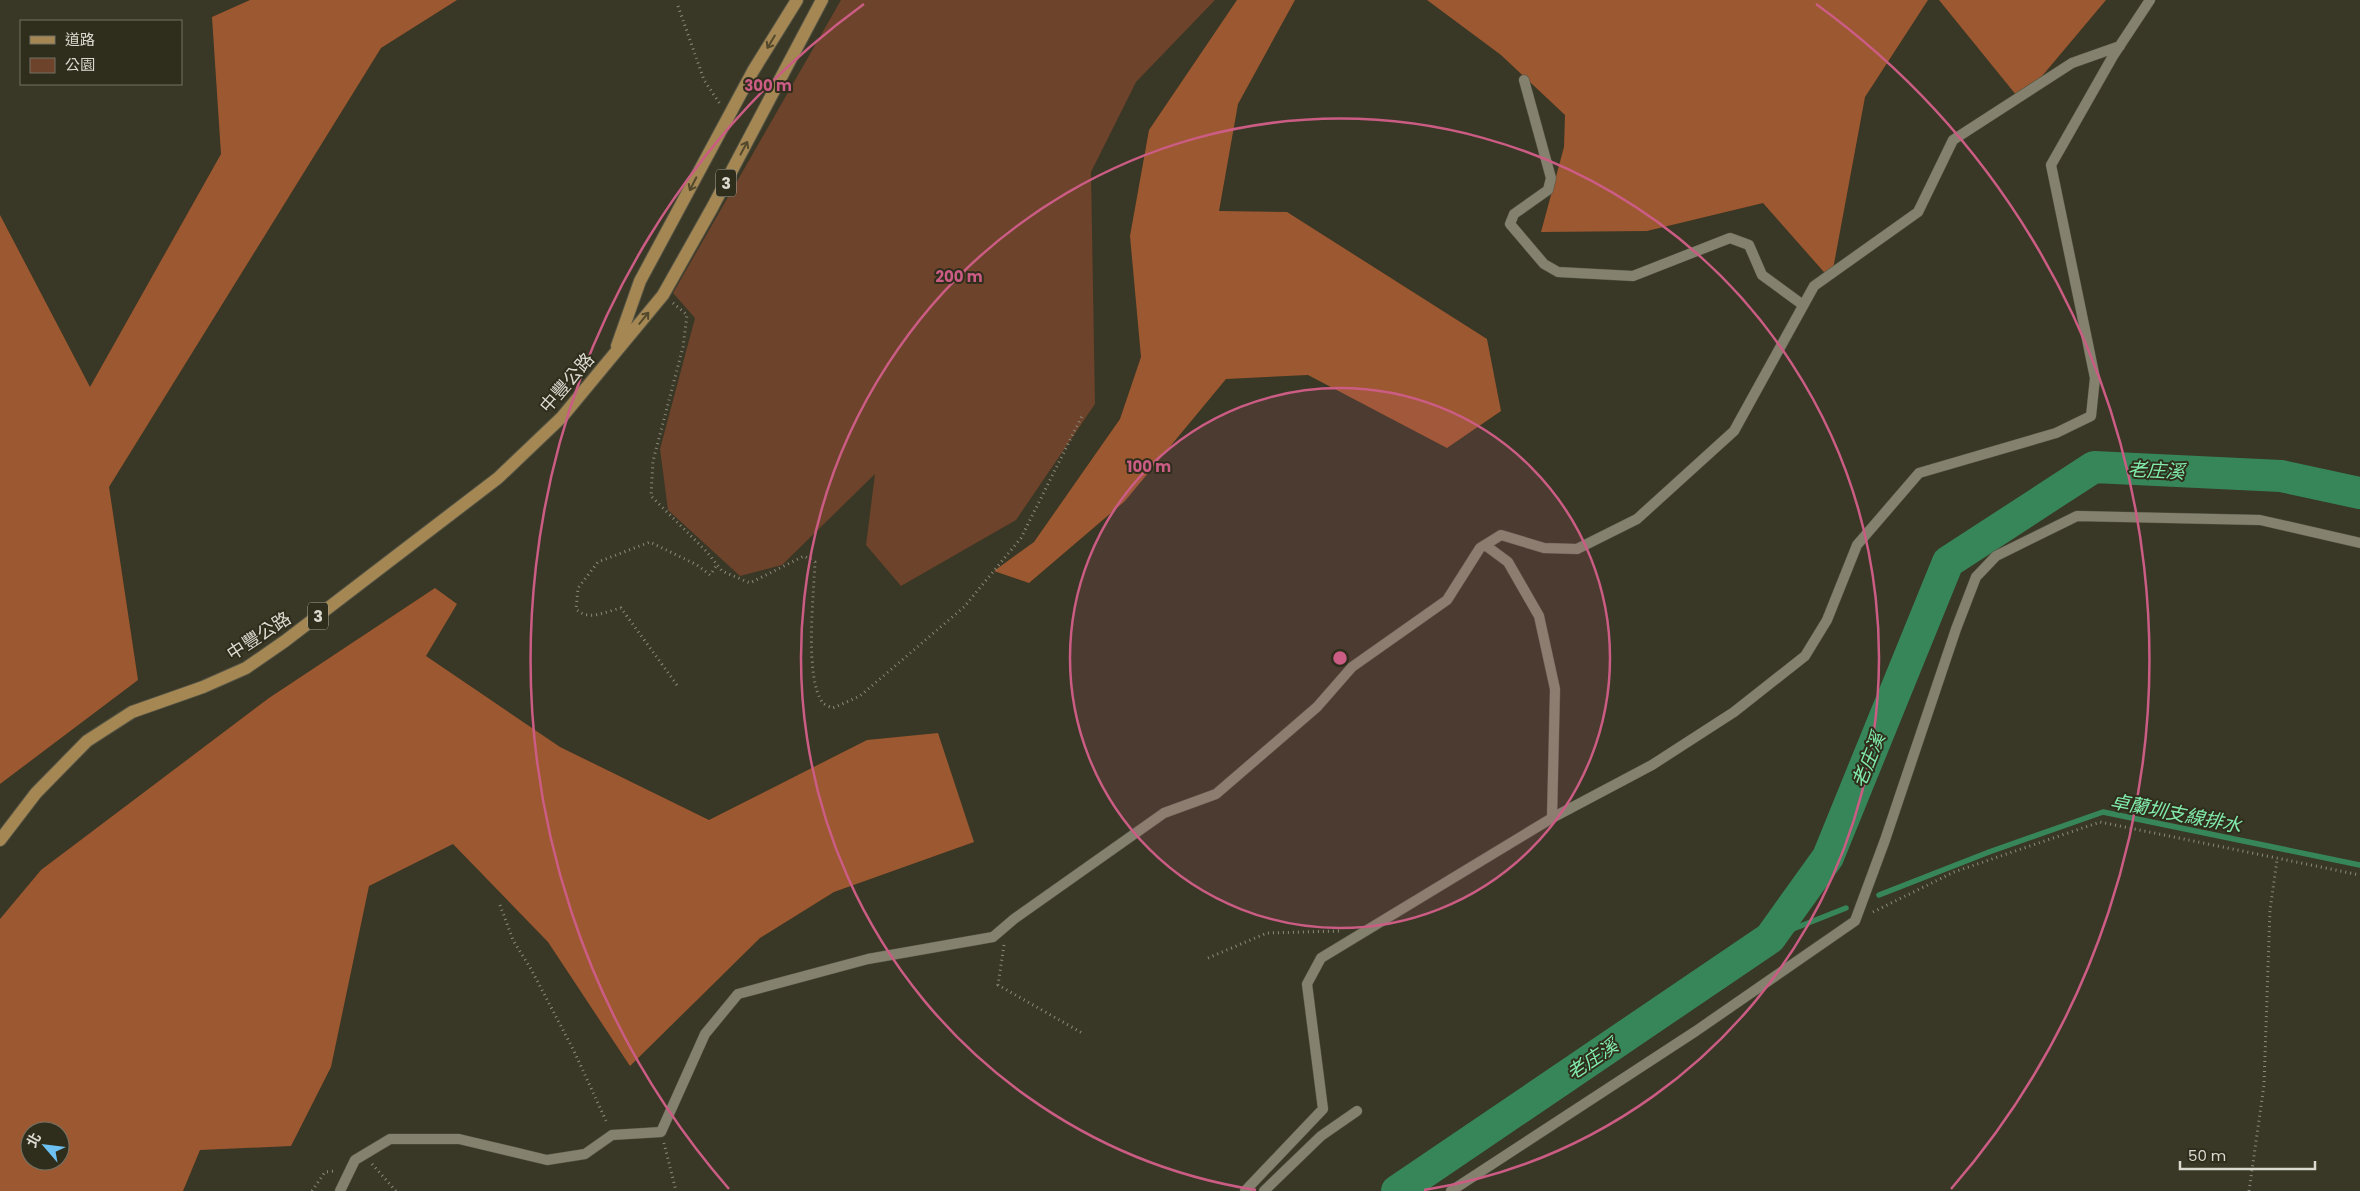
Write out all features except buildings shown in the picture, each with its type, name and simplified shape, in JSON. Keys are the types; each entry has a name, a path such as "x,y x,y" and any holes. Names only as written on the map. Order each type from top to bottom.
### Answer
{"main road":[{"name":"中豐公路","path":"614,356 640,281 728,117 797,0"},
{"name":"中豐公路","path":"0,840 36,794 86,741 132,712 203,687 246,668 286,641 498,478 562,417 663,295 712,208 822,0"}],"lane":[{"path":"1245,1191 1323,1109 1307,984 1321,958 1552,818 1652,765 1734,712 1805,656 1827,620 1857,545 1919,473 2056,433 2091,416 2095,378 2051,165 2120,46 2150,0"},
{"path":"340,1191 355,1160 390,1139 460,1139 547,1160 585,1154 612,1135 661,1132 705,1034 738,994 868,959 993,937 1164,813 1216,794 1317,707 1352,667 1447,600 1480,548 1501,535 1544,548 1577,549 1637,519 1734,431 1814,286 1918,212 1953,140 2072,63 2120,46"},
{"path":"1524,80 1551,178 1548,190 1514,214 1510,224 1544,264 1558,272 1633,276 1730,238 1749,244 1762,275 1803,305"},
{"path":"1451,1191 1696,1031 1855,922 1885,840 1956,629 1976,577 1996,556 2077,516 2260,520 2360,543"},
{"path":"1485,545 1508,562 1538,616 1555,690 1552,818"},
{"path":"1264,1191 1321,1136 1357,1111"}],"path":[{"path":"678,6 704,80 728,117"},
{"path":"663,295 687,315 683,347 653,461 651,496 722,571 750,583 804,556 815,562 812,658 817,689 824,704 833,708 860,696 964,608 1022,538 1082,416"},
{"path":"677,685 621,608 593,617 576,609 578,588 598,562 650,542 697,565 710,576 717,565"},
{"path":"1855,922 1954,872 2100,822 2277,860 2360,875"},
{"path":"2249,1191 2264,1085 2270,910 2277,860"},
{"path":"500,905 513,940 532,970 574,1051 612,1135"},
{"path":"1002,929 1004,948 998,985 1084,1034"},
{"path":"1208,958 1268,933 1366,930"},
{"path":"661,1132 676,1191"},
{"path":"364,1155 396,1191"},
{"path":"312,1191 325,1172 351,1168"}],"green space":[{"path":"841,0 1215,0 1136,82 1091,172 1095,404 1016,520 901,586 866,545 875,474 782,565 740,576 668,510 660,449 695,318 673,293"}],"shaded area":[{"path":"250,0 457,0 381,48 109,487 138,680 0,784 0,215 90,387 221,154 212,17"},
{"path":"1237,0 1295,0 1238,104 1219,211 1287,212 1487,339 1501,411 1447,448 1308,375 1226,379 1125,501 1029,583 994,571 1034,542 1120,419 1141,357 1130,236 1149,130"},
{"path":"1427,0 1928,0 1865,97 1831,280 1763,203 1647,231 1541,232 1564,147 1565,115 1501,55"},
{"path":"1939,0 2106,0 2021,101"},
{"path":"435,588 457,604 426,656 560,747 709,820 867,740 938,733 974,842 834,892 760,938 630,1066 548,942 453,844 369,886 331,1067 291,1146 200,1150 183,1191 0,1191 0,919 41,870 269,698"}],"waterway":[{"name":"老庄溪","path":"1397,1191 1770,938 1828,857 1948,562 2094,467 2281,476 2360,493"},
{"name":"卓蘭圳支線排水","path":"1879,895 1989,852 2103,812 2360,865"},
{"path":"1770,938 1846,908"}]}
